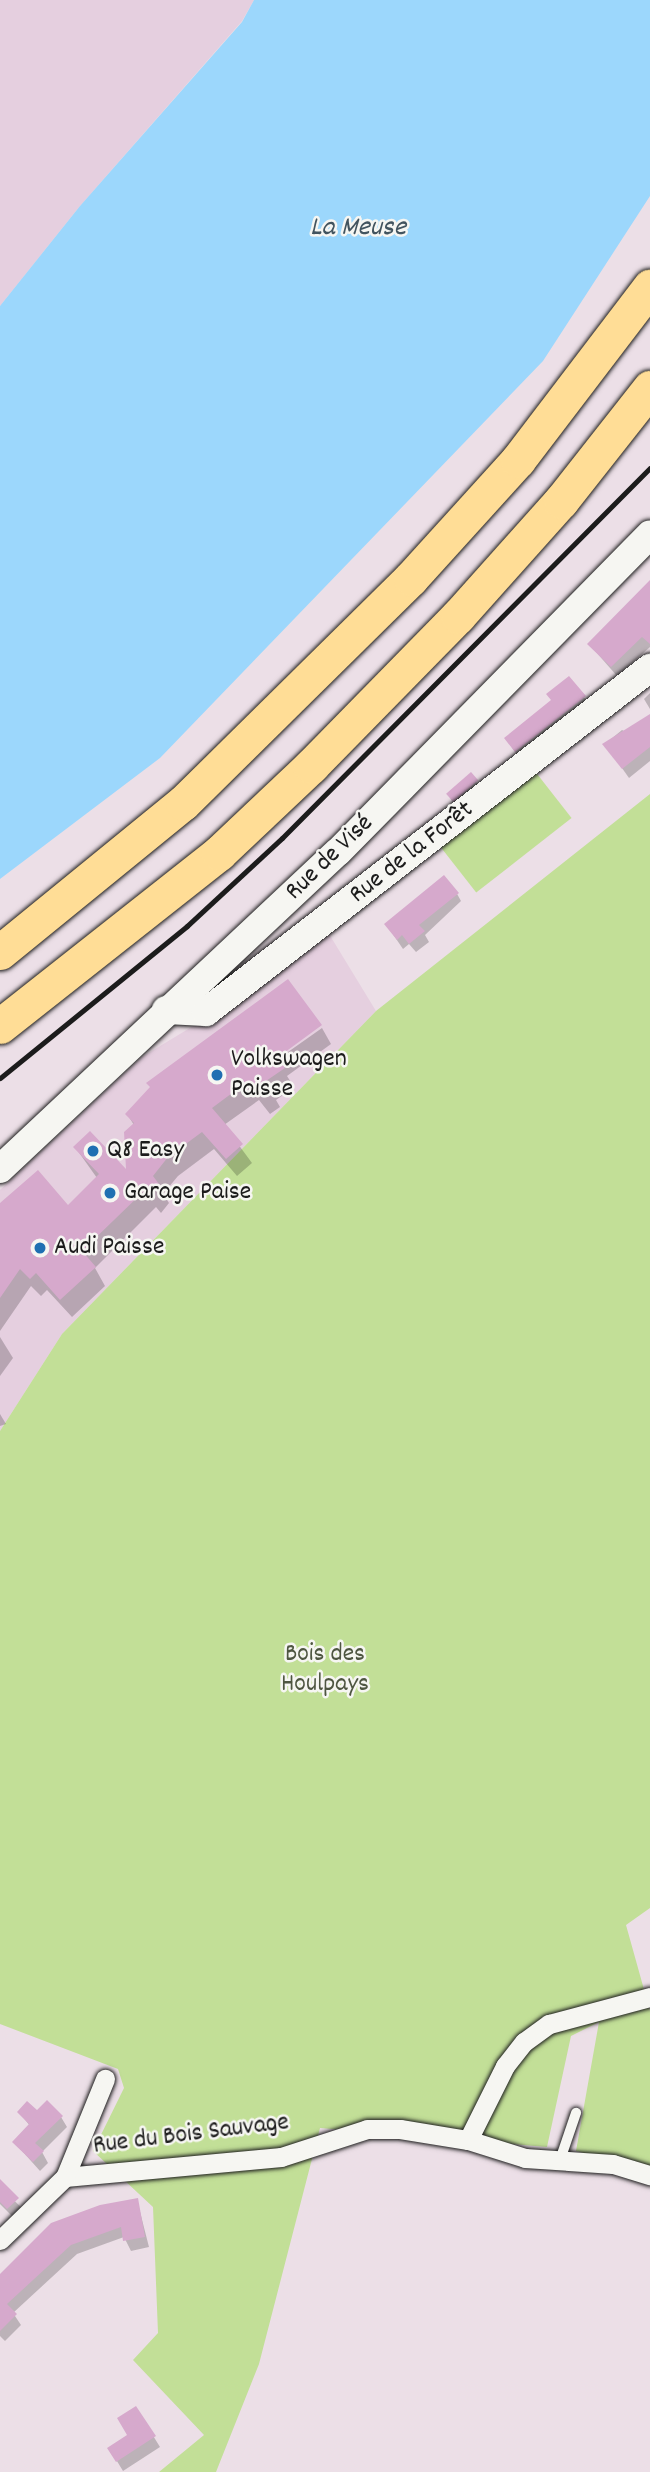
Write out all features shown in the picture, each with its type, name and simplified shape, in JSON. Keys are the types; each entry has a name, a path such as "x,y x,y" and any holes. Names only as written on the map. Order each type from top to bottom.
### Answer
{"highway":[{"path":"0,952 183,803 411,578 518,460 650,286"},
{"path":"0,1026 219,853 310,766 475,597 561,501 650,388"}],"main road":[{"name":"Rue de Visé","path":"0,1169 166,1010 338,852 650,535"},
{"name":"Rue de la Forêt","path":"166,1010 206,1012 650,668"}],"street":[{"path":"468,2140 505,2067 524,2042 549,2024 650,1997"},
{"path":"0,2240 65,2177 105,2079"},
{"name":"Rue du Bois Sauvage","path":"65,2177 281,2157 367,2129 400,2129 468,2140 525,2158 613,2164 650,2175"}],"lane":[{"path":"560,2160 576,2113"}],"shaded area":[{"path":"0,0 254,0 242,21 80,206 0,306"},
{"path":"326,929 376,1011 62,1334 0,1431 0,1190 142,1057 208,1017"}],"green space":[{"path":"534,770 572,818 476,893 439,844"},
{"name":"Bois des Houlpays","path":"650,794 650,1908 626,1925 650,2011 650,2171 576,2151 599,2022 571,2036 547,2147 320,2128 259,2364 216,2472 159,2472 204,2435 133,2360 158,2333 153,2207 93,2151 124,2088 118,2069 0,2024 0,1431 62,1334 376,1011"}],"water":[{"name":"La Meuse","path":"254,0 650,0 650,196 543,361 160,758 0,879 0,306 80,206 242,22"}],"building":[{"path":"650,580 650,644 642,637 611,667 587,644"},
{"path":"569,676 586,696 515,752 504,738 551,700 546,694"},
{"path":"650,714 650,747 622,769 602,744"},
{"path":"471,772 478,780 453,802 446,794"},
{"path":"444,875 459,893 419,925 425,931 409,944 402,935 397,940 384,924"},
{"path":"288,979 322,1025 277,1058 285,1068 266,1081 271,1088 258,1097 247,1082 212,1108 243,1144 226,1159 202,1132 168,1157 153,1176 159,1184 150,1197 145,1190 82,1251 96,1267 60,1300 36,1273 30,1279 20,1269 0,1298 0,1203 38,1170 68,1205 99,1174 73,1147 90,1131 126,1169 124,1132 134,1123 125,1114 150,1087 146,1083"},
{"path":"47,2100 63,2116 35,2143 44,2151 33,2162 12,2142 29,2124 17,2112 27,2101 37,2110"},
{"path":"0,2179 19,2198 7,2209 0,2202"},
{"path":"138,2198 145,2237 123,2241 121,2227 71,2245 7,2304 17,2314 0,2331 0,2274 51,2223 100,2205"},
{"path":"136,2406 156,2436 116,2462 107,2448 127,2435 117,2418"}],"railway":[{"path":"0,1078 187,926 282,838 650,468"}],"place":[{"name":"Volkswagen Paisse","path":"217,1075"},
{"name":"Q8 Easy","path":"93,1151"},
{"name":"Garage Paise","path":"110,1193"},
{"name":"Audi Paisse","path":"40,1248"}]}
